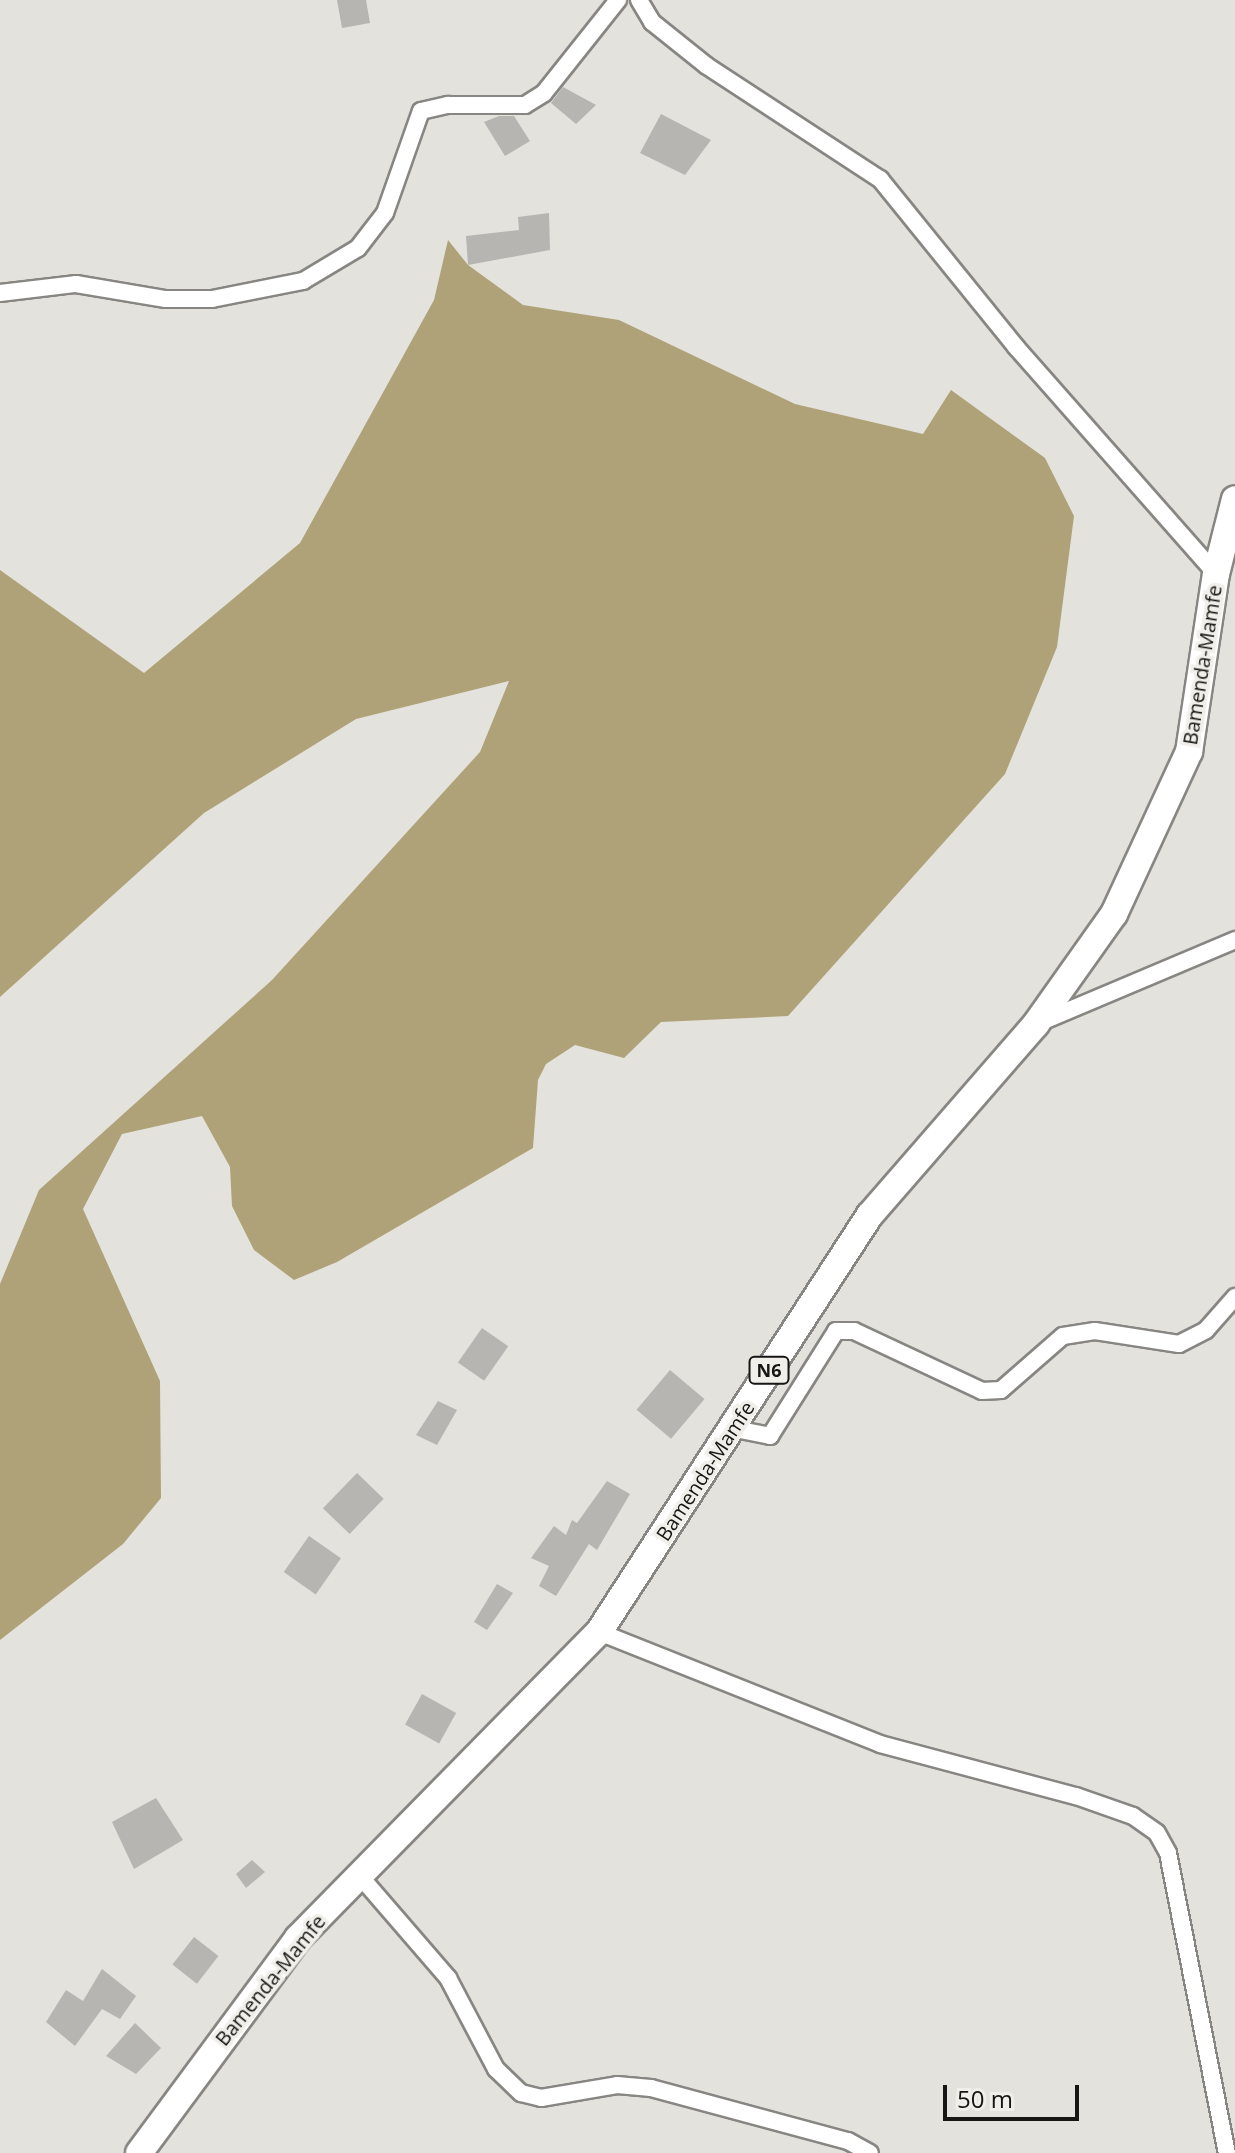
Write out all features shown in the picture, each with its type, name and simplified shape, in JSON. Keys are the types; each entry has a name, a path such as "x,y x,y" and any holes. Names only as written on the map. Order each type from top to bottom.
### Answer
{"highway":[{"name":"Bamenda-Mamfe","path":"139,2153 298,1938 599,1632 735,1429 811,1298 870,1215 1036,1024 1114,914 1189,752 1216,574 1235,499"}],"street":[{"path":"0,293 76,284 166,299 212,299 303,281 358,248 385,213 421,111 448,105 525,105 544,93 618,0"},
{"path":"639,0 652,22 707,66 880,179 1016,347 1216,574"},
{"path":"1036,1024 1235,940"},
{"path":"735,1429 770,1436 836,1331 854,1331 982,1391 1001,1390 1063,1336 1095,1331 1179,1344 1206,1330 1235,1297"},
{"path":"599,1632 880,1744 1076,1796 1133,1816 1157,1833 1168,1853 1227,2153"},
{"path":"360,1876 448,1978 496,2069 521,2093 541,2098 617,2085 651,2088 848,2141 870,2153"}],"shaded area":[{"path":"448,240 468,265 523,305 619,320 795,404 923,434 951,390 1045,458 1074,516 1057,647 1005,774 788,1016 661,1022 624,1058 575,1045 546,1064 538,1080 533,1148 337,1262 294,1280 254,1250 232,1206 230,1167 202,1116 122,1134 83,1209 160,1381 161,1498 123,1544 0,1640 0,1284 39,1190 272,980 480,752 509,681 356,719 204,813 0,997 0,570 144,673 300,543 434,300"}],"building":[{"path":"337,0 366,0 370,23 342,28"},
{"path":"563,87 596,105 576,124 551,103"},
{"path":"661,114 711,140 685,175 640,153"},
{"path":"499,116 514,116 530,141 505,156 484,122"},
{"path":"549,213 550,250 468,265 466,236 519,230 518,217"},
{"path":"482,1328 508,1346 484,1381 458,1362"},
{"path":"670,1370 704,1399 671,1439 637,1410"},
{"path":"438,1401 457,1410 437,1445 416,1435"},
{"path":"357,1473 384,1499 350,1534 323,1508"},
{"path":"607,1481 630,1494 597,1550 589,1544 556,1596 539,1586 549,1566 531,1558 554,1526 566,1535 572,1520 577,1523"},
{"path":"309,1536 341,1558 316,1594 284,1572"},
{"path":"497,1584 513,1593 487,1630 474,1622"},
{"path":"422,1694 456,1713 439,1744 405,1725"},
{"path":"156,1798 183,1840 134,1869 112,1822"},
{"path":"252,1860 265,1872 246,1888 236,1874"},
{"path":"194,1937 218,1956 197,1984 172,1965"},
{"path":"102,1969 136,1996 120,2019 102,2009 75,2046 46,2022 66,1990 83,2001"},
{"path":"135,2023 161,2048 136,2074 106,2056"}]}
